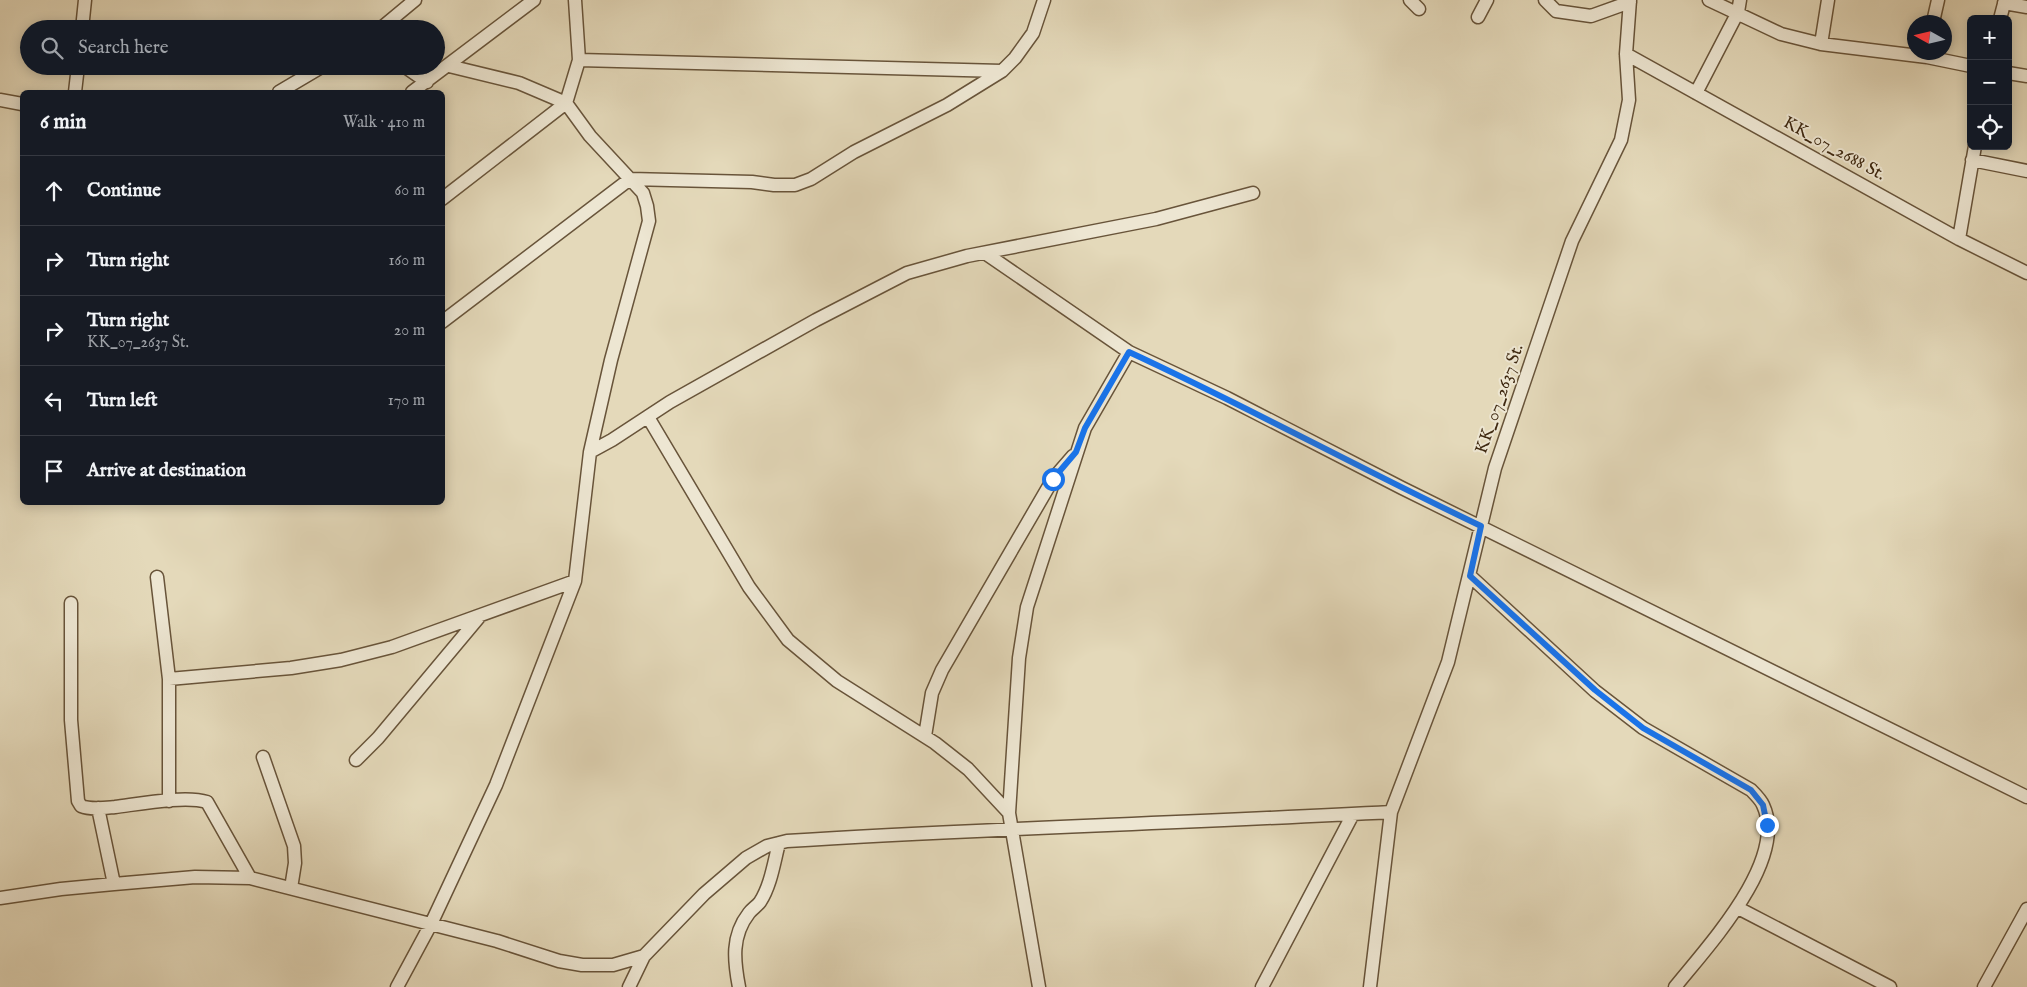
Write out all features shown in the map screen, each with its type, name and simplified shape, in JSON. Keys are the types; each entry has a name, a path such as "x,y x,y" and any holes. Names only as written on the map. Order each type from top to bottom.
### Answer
{"street":[{"path":"83,20 85,0"},
{"path":"391,20 415,0"},
{"path":"445,69 534,0"},
{"path":"445,197 566,103 579,60 575,0"},
{"path":"445,320 630,178 795,185 811,179 854,152 947,105 1002,70 1015,58 1033,33 1044,0"},
{"path":"1478,17 1487,0"},
{"path":"1545,0 1556,11 1591,16 1630,1"},
{"path":"1709,0 1739,6 1781,34 1821,44 1907,53"},
{"path":"1821,44 1828,0"},
{"path":"1935,15 1938,0"},
{"name":"KK_07_2637 St.","path":"1370,987 1391,812 1448,662 1495,468 1572,241 1621,140 1629,100 1626,54 1630,1"},
{"path":"2001,15 2004,2 2027,7"},
{"path":"1696,92 1739,6"},
{"name":"KK_07_2688 St.","path":"1626,54 1959,239 2027,273"},
{"path":"579,60 1002,70"},
{"path":"1947,60 1967,65"},
{"path":"396,987 431,924 496,786 575,581 590,452 611,360 648,221 647,206 642,193 590,136 566,103 519,83 449,66"},
{"path":"2012,74 2027,76"},
{"path":"75,90 77,75"},
{"path":"282,90 308,75"},
{"path":"417,75 427,82"},
{"path":"415,90 437,75"},
{"path":"0,100 20,104"},
{"path":"1959,239 1974,150"},
{"path":"1972,160 2027,171"},
{"path":"590,452 816,320 907,273 985,253 1156,219 1253,193"},
{"path":"985,253 1129,352 1228,398 1402,488 2027,797"},
{"path":"1040,987 1010,828 1009,813 1019,658 1027,607 1076,452 1085,428 1129,352"},
{"path":"648,417 749,587 788,640 837,681 925,736 968,769 1009,813"},
{"path":"925,736 932,693 942,670 1007,554 1053,479 1076,452"},
{"path":"1470,576 1595,690 1643,728 1751,790 1763,805 1767,825 1766,844 1759,868 1738,908 1675,987"},
{"path":"157,577 169,679 169,802"},
{"path":"169,679 290,668 341,660 392,647 575,581"},
{"path":"71,603 71,720 78,801 86,808 200,800 207,802 250,878"},
{"path":"356,760 378,738 480,615"},
{"path":"263,757 294,846 295,863 291,888"},
{"path":"98,808 114,884"},
{"path":"629,987 644,956 704,894 746,858 767,846 779,843 942,831 1391,812"},
{"path":"1262,987 1353,814"},
{"path":"739,987 734,964 736,938 748,914 760,902 768,883 779,843"},
{"path":"0,898 114,884 195,878 250,878 498,941 559,961 582,965 613,965 644,956"},
{"path":"1738,908 1890,987"},
{"path":"1984,987 2027,910"}],"route":[{"path":"1053,479 1076,452 1085,428 1129,352 1228,398 1402,488 1481,526 1470,576 1595,690 1643,728 1751,790 1763,805 1767,825"}]}
